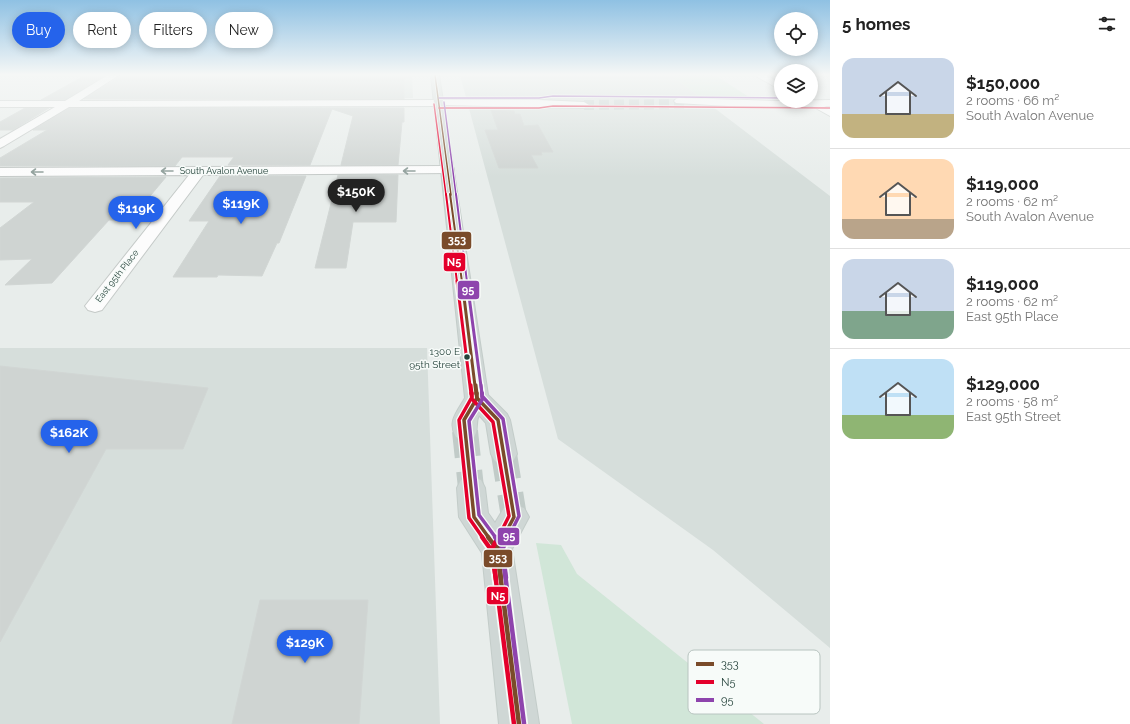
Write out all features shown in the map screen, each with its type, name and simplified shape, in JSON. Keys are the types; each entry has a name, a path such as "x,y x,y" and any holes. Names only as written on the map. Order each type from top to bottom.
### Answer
{"main road":[{"path":"440,109 477,398 498,420 504,454"},
{"path":"465,431 464,420 477,398"},
{"path":"471,488 474,517 497,549 519,724"},
{"path":"497,549 514,517"}],"street":[{"path":"0,144 60,109"},
{"name":"South Avalon Avenue","path":"0,172 448,170"},
{"name":"East 95th Place","path":"95,306 199,171"}],"shaded area":[{"path":"469,109 715,109 830,196 830,648 713,550 558,439"},
{"path":"0,348 427,348 440,724 0,724"}],"green space":[{"path":"536,543 561,545 577,574 688,663 688,714 752,714 764,724 572,724"}],"building":[{"path":"24,109 48,109 13,130 0,130 0,122"},
{"path":"68,109 404,109 404,122 402,122 398,165 341,165 353,116 332,109 310,165 228,165 234,157 182,157 175,166 0,166 0,158 47,130 33,130"},
{"path":"491,110 514,111 515,114 520,114 524,126 538,125 553,152 541,152 542,155 531,155 538,168 499,168 485,130 498,130"},
{"path":"338,175 398,175 396,222 353,222 346,268 315,268"},
{"path":"220,176 306,176 279,243 277,243 262,276 218,275 217,277 173,277 209,221 189,221"},
{"path":"166,177 130,220 109,220 52,283 5,285 32,259 0,260 0,228 34,202 0,202 0,178"},
{"path":"0,366 208,388 183,449 106,449 0,642"},
{"path":"260,600 368,600 359,724 232,724"}],"tunnel":[{"path":"465,431 471,488"},
{"path":"504,454 514,517"}],"transit line":[{"name":"N5","path":"435,109 472,399 493,422 509,516 492,549 514,724"},
{"name":"353","path":"439,109 477,398 498,420 514,517 497,549 519,724"},
{"name":"95","path":"445,109 482,396 503,419 519,516 502,550 524,723"},
{"name":"N5","path":"471,385 472,397 459,420 469,518 492,551 496,580"},
{"name":"353","path":"476,385 477,398 464,420 474,517 497,549 501,579"},
{"name":"95","path":"481,385 482,400 469,421 479,515 502,547 506,578"}],"place":[{"name":"1300 E 95th Street","path":"467,357"}]}
